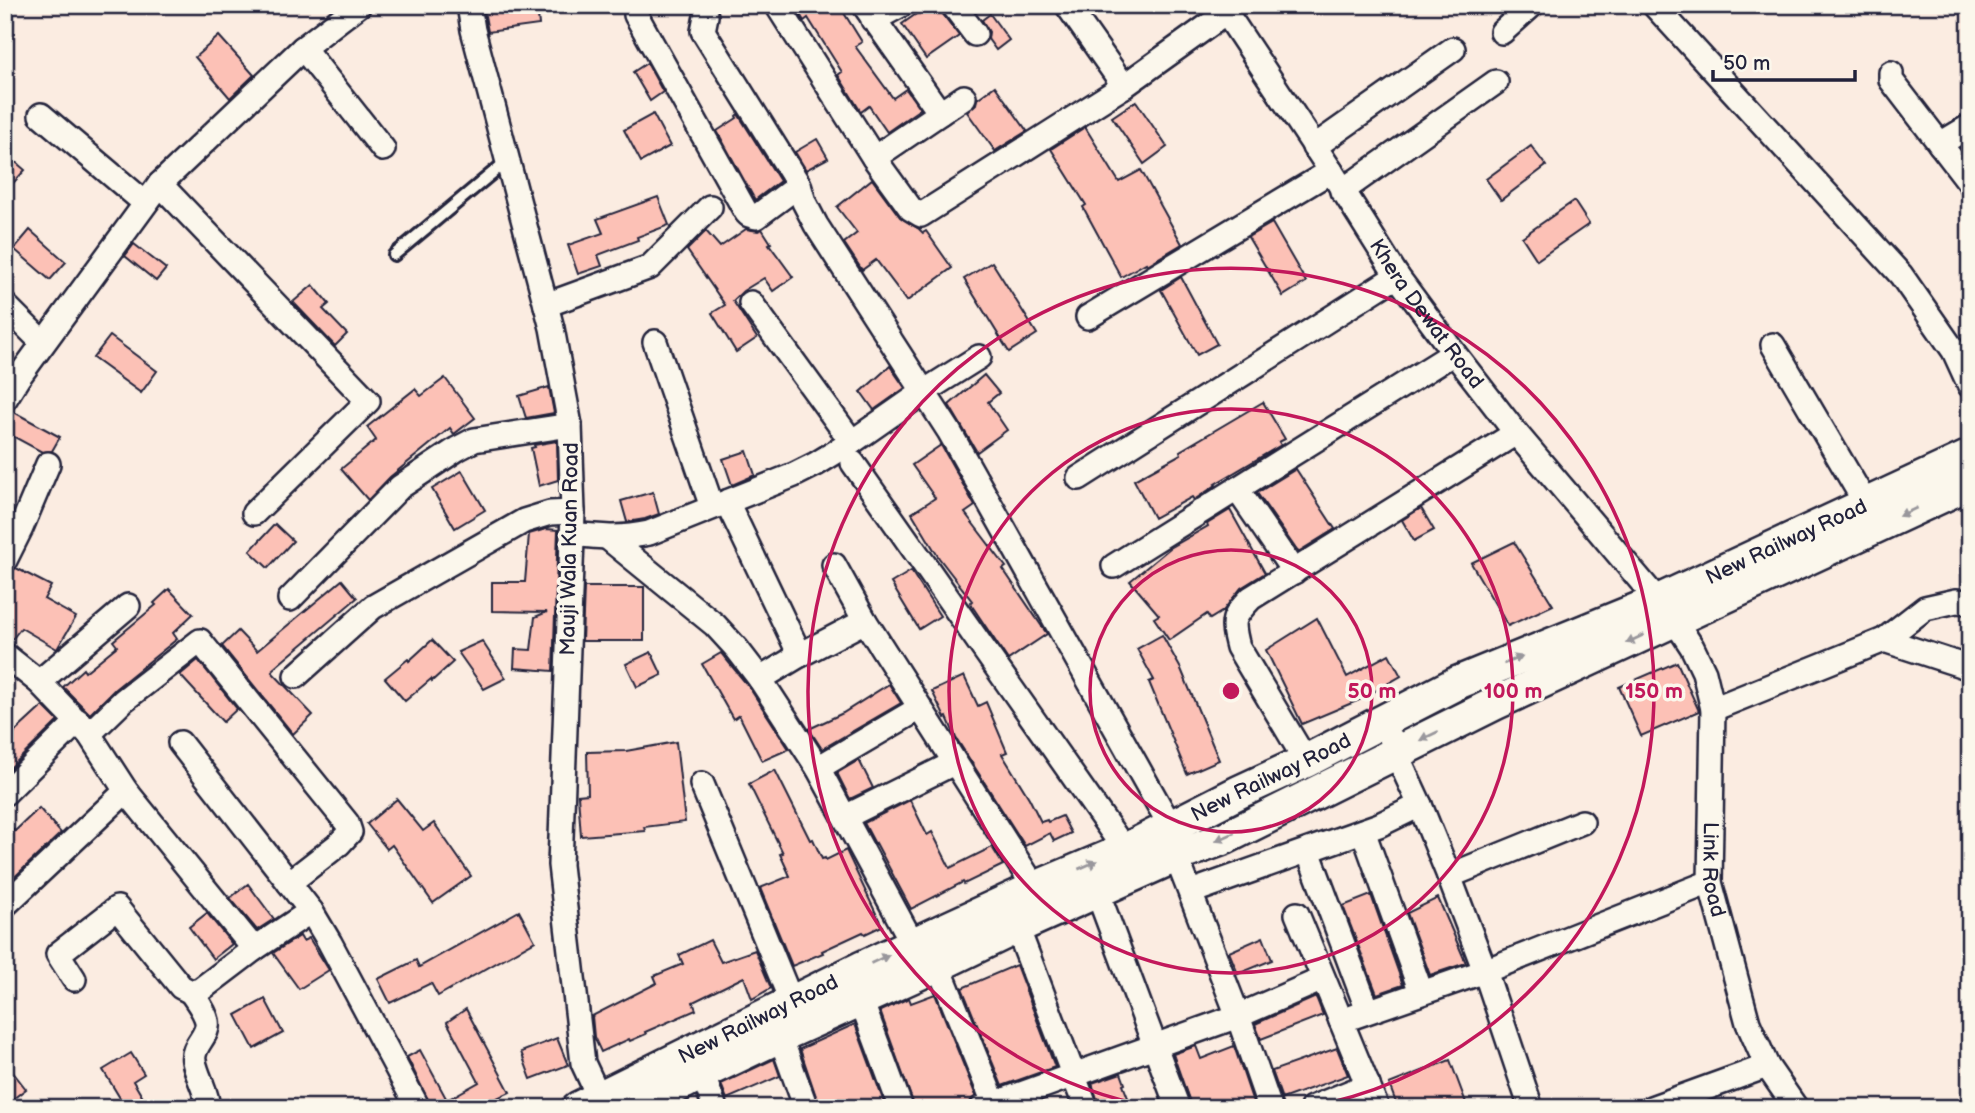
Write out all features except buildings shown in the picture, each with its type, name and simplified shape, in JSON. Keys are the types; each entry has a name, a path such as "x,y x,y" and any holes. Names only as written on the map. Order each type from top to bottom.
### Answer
{"main road":[{"name":"New Railway Road","path":"594,1104 913,944 1125,850 1173,841 1226,838 1496,703 1866,504 1970,456"},
{"name":"New Railway Road","path":"637,1108 780,1036 1097,891 1173,841 1239,792 1306,761 1457,683 1666,611 1970,483"}],"street":[{"path":"5,399 160,184 303,48 359,5"},
{"path":"777,5 874,158 911,209 921,215 1124,86 1224,9"},
{"path":"901,5 869,13 940,113"},
{"path":"953,5 975,34"},
{"path":"1067,5 1124,86"},
{"path":"1654,5 1901,275 1954,351 1970,386"},
{"name":"Mauji Wala Kuan Road","path":"466,7 547,305 570,425 572,523 560,865 583,1063 594,1104"},
{"name":"Khera Dewat Road","path":"1224,9 1397,276 1454,354 1516,433 1666,611"},
{"path":"636,15 749,215 756,217 799,185"},
{"path":"706,16 703,31 799,185 816,225 949,431 1173,841 1270,1108"},
{"path":"303,48 383,149"},
{"path":"1314,148 1453,49"},
{"path":"1891,74 1891,80 1970,183"},
{"path":"1088,317 1337,181 1496,82"},
{"path":"874,158 964,97"},
{"path":"41,115 145,203"},
{"path":"1940,144 1970,127"},
{"path":"160,184 368,401 254,513"},
{"path":"547,305 650,267 710,207"},
{"path":"1079,478 1397,276"},
{"path":"751,303 1125,850"},
{"path":"5,305 43,343"},
{"path":"655,342 719,505 800,655"},
{"path":"1773,345 1866,504"},
{"path":"1114,566 1454,354"},
{"path":"608,538 649,533 852,453 925,391 979,356"},
{"path":"290,599 400,487 457,449 474,440 570,425"},
{"path":"1306,761 1238,647 1232,626 1237,613 1251,598 1516,433"},
{"path":"5,560 48,464"},
{"path":"1237,489 1294,572"},
{"path":"296,676 373,607 524,521 550,513 608,538 715,625 760,679 818,768 913,944"},
{"path":"834,565 865,621 1035,888"},
{"path":"1713,709 1884,640 1925,608 1956,601 1970,602"},
{"path":"39,682 128,606"},
{"name":"Link Road","path":"1666,611 1692,647 1701,665 1713,709 1710,882 1744,1010 1767,1066 1796,1108"},
{"path":"760,679 865,621"},
{"path":"1884,640 1970,668"},
{"path":"5,793 83,727 124,700 201,641 347,823 350,832 339,844 289,883"},
{"path":"5,654 39,682 83,727 126,791 254,949"},
{"path":"818,768 920,708"},
{"path":"1386,719 1395,753 1420,805 1485,971 1531,1108"},
{"path":"180,743 311,911 418,1108"},
{"path":"845,817 954,762"},
{"path":"702,784 792,1003"},
{"path":"5,905 126,791"},
{"path":"1191,892 1363,831 1420,805"},
{"path":"1449,876 1582,822"},
{"path":"1363,831 1421,992"},
{"path":"1308,851 1368,1011"},
{"path":"1341,1021 1485,971 1710,882"},
{"path":"1097,891 1178,1108"},
{"path":"74,979 58,954 117,908 181,986 191,992 207,1021 205,1033 195,1046 193,1058 208,1108"},
{"path":"191,992 200,989 311,911"},
{"path":"1297,914 1377,1108"},
{"path":"1017,927 1086,1108"},
{"path":"938,965 990,1106 1238,1016 1323,978"},
{"path":"861,1000 901,1108"},
{"path":"780,1036 806,1108"},
{"path":"1651,1108 1767,1066"},
{"path":"702,1073 715,1108"},
{"path":"1312,1108 1368,1085"}],"lane":[{"path":"394,255 508,160"}]}
